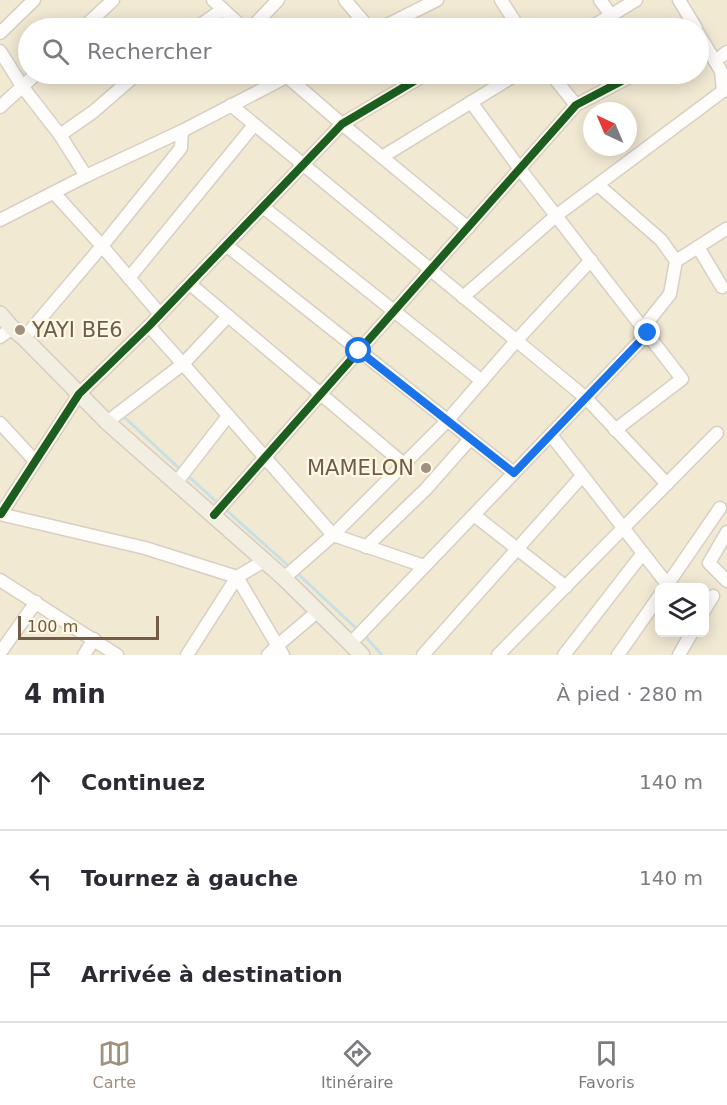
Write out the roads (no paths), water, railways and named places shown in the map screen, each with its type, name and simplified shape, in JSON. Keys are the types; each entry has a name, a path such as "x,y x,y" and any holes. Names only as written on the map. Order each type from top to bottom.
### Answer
{"main road":[{"path":"0,314 12,334 107,422 284,578 362,655"}],"street":[{"path":"0,33 34,0"},
{"path":"94,18 113,0"},
{"path":"213,0 231,18"},
{"path":"261,18 278,0"},
{"path":"345,0 360,18"},
{"path":"401,18 437,0"},
{"path":"501,0 513,18"},
{"path":"600,0 611,15"},
{"path":"606,18 636,0"},
{"path":"679,0 689,18"},
{"path":"210,18 222,10"},
{"path":"0,51 18,80"},
{"path":"463,297 557,216 725,94 721,71 709,51"},
{"path":"715,61 727,52"},
{"path":"0,107 24,84"},
{"path":"60,135 93,112 125,84"},
{"path":"0,220 182,131 270,84"},
{"path":"299,84 342,124 468,228"},
{"path":"280,650 237,578 145,548 1,514 79,394 190,284 342,124 409,84"},
{"path":"382,157 501,84"},
{"path":"559,84 576,105"},
{"path":"214,515 576,105 616,84"},
{"path":"22,86 60,135 86,176"},
{"path":"471,102 682,379 615,430"},
{"path":"231,105 586,398 667,484"},
{"path":"129,278 254,124"},
{"path":"12,334 102,246 181,148 182,131"},
{"path":"351,643 586,398 645,331 670,294 676,261 661,240 598,185"},
{"path":"54,193 160,314"},
{"path":"263,207 482,381"},
{"path":"676,261 726,229"},
{"path":"226,245 514,473"},
{"path":"698,247 722,286"},
{"path":"284,578 333,535 405,465 591,260"},
{"path":"190,284 405,465"},
{"path":"107,422 183,364 228,316"},
{"path":"149,326 333,535 424,566"},
{"path":"176,483 228,416"},
{"path":"0,423 35,461"},
{"path":"498,655 717,433"},
{"path":"550,435 664,583"},
{"path":"366,547 426,489 470,439"},
{"path":"423,655 582,476"},
{"path":"668,583 720,508"},
{"path":"474,515 566,587"},
{"path":"727,532 709,563 727,581"},
{"path":"564,655 643,553"},
{"path":"187,655 237,578 264,561"},
{"path":"0,580 117,655"},
{"path":"709,604 713,596"},
{"path":"0,653 36,602"},
{"path":"618,655 655,602"},
{"path":"268,655 280,650 318,611"},
{"path":"680,655 690,637"},
{"path":"84,655 94,639"}],"waterway":[{"path":"121,414 182,471"},
{"path":"187,475 220,505"},
{"path":"225,509 292,569"},
{"path":"297,573 358,630"},
{"path":"363,634 382,655"}],"place":[{"name":"YAYI BE6","path":"20,330"},
{"name":"MAMELON","path":"426,468"}]}
